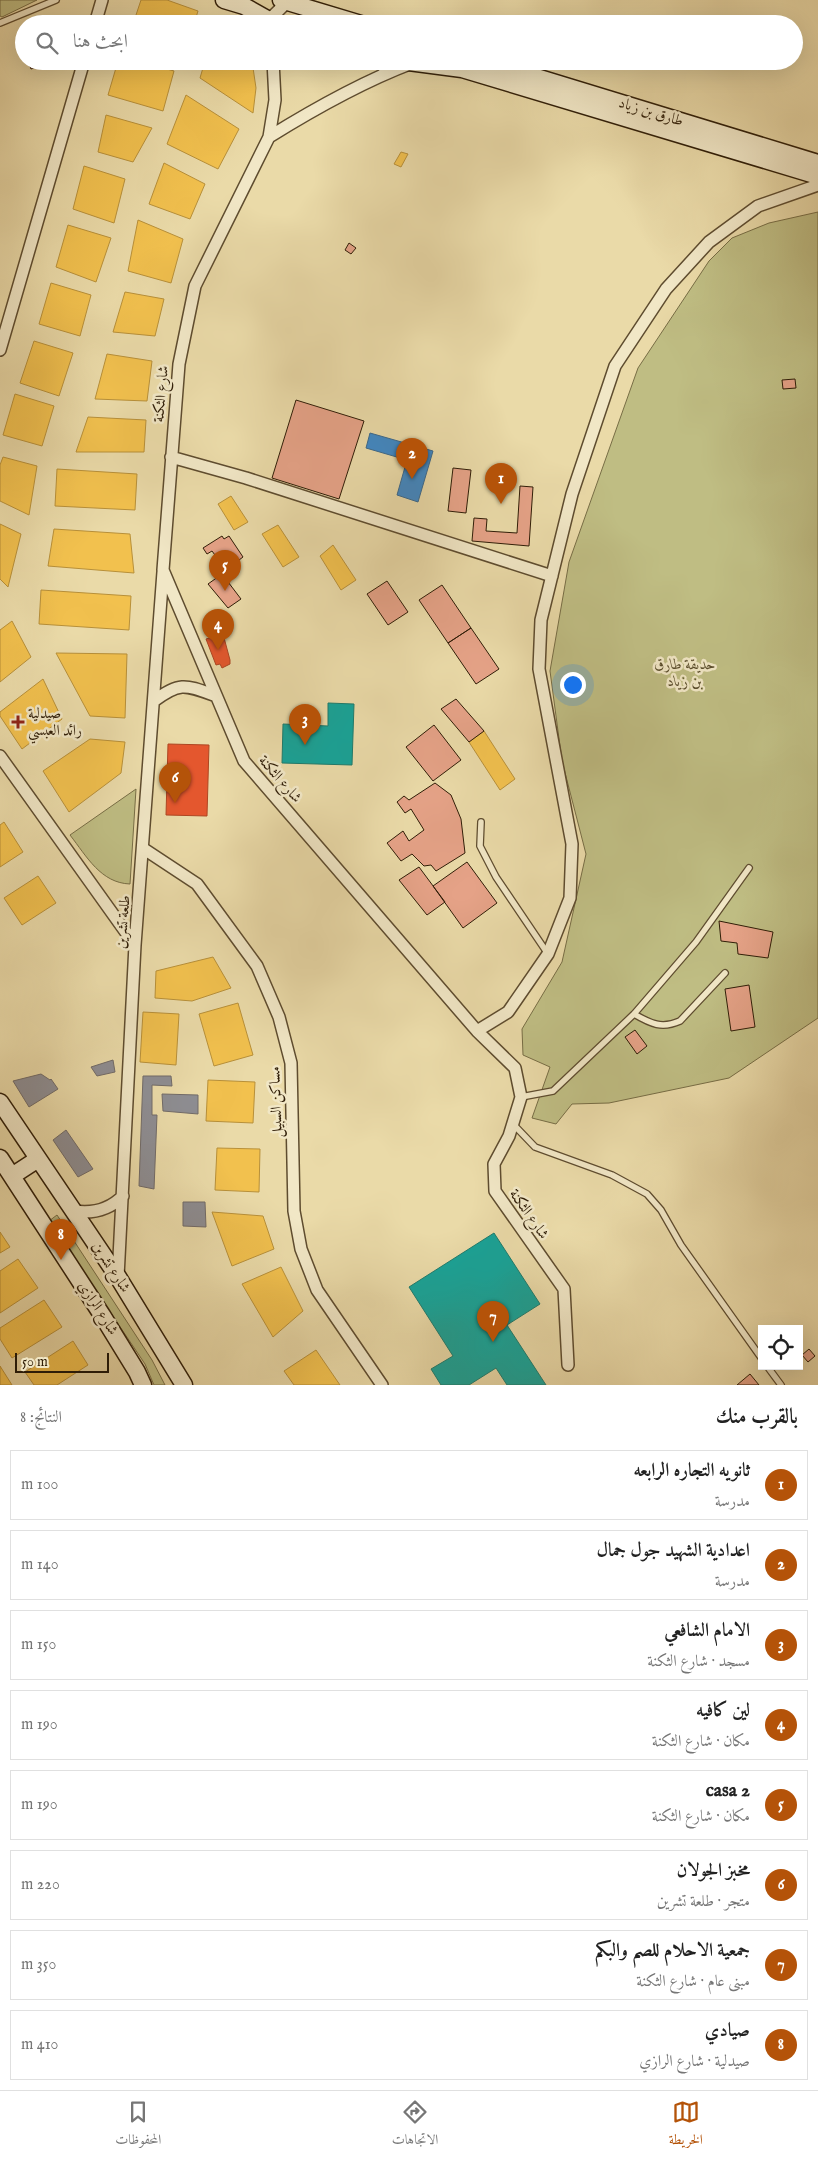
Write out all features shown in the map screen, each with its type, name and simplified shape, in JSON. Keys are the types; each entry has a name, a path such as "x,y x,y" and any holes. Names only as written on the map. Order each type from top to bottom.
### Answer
{"main road":[{"path":"224,0 244,6 259,15"},
{"path":"284,1 331,15"},
{"path":"466,70 818,176"},
{"name":"طارق بن زياد","path":"513,70 818,163"},
{"name":"شارع تشرين","path":"0,1102 118,1277 184,1385"},
{"name":"شارع الرازي","path":"0,1158 102,1315 143,1385"},
{"path":"12,1176 38,1159"}],"street":[{"path":"98,15 102,0"},
{"path":"275,15 284,1"},
{"path":"0,350 81,70"},
{"path":"269,137 275,100 273,70"},
{"path":"384,74 385,70"},
{"path":"269,137 296,120 395,70"},
{"name":"شارع الثكنة","path":"269,137 195,286 178,364 163,570 244,761 477,1031 515,1068 521,1098 509,1136 494,1164 495,1191 564,1289 568,1365"},
{"path":"477,1031 508,1012 548,954 570,898 572,844 539,669 541,620 572,494 615,366 666,289 709,242 758,206 818,185"},
{"path":"172,457 246,478 552,576"},
{"name":"طلعة تشرين","path":"118,1277 124,1196 136,945 163,570"},
{"path":"154,701 170,689 182,686 216,696"},
{"path":"0,756 136,945"},
{"name":"مساكن السبيل","path":"144,849 197,884 257,966 279,1017 291,1063 294,1211 301,1249 317,1290 382,1385"},
{"path":"74,1212 91,1213 104,1210 124,1196"}],"lane":[{"path":"19,15 56,0"},
{"path":"0,23 15,17"},
{"path":"481,822 480,846 496,877 548,954"},
{"path":"521,1098 552,1091 634,1014 696,942 749,868"},
{"path":"634,1014 652,1024 673,1024 680,1021 725,973"},
{"path":"513,1124 535,1147 612,1175 647,1194 661,1210 680,1245 758,1353"},
{"path":"770,1370 781,1385"}],"green space":[{"path":"0,0 37,0 2,17 0,16"},
{"name":"حديقة طارق بن زياد","path":"818,212 818,1018 729,1078 609,1103 572,1104 556,1124 532,1118 550,1067 523,1055 522,1029 562,962 586,854 562,761 550,671 569,562 638,368 709,261 732,238 769,223"},
{"path":"136,789 130,884 120,883 103,874 95,867 70,835"},
{"path":"57,1215 152,1360 165,1385 154,1385 145,1364 49,1221"}],"building: سكن":[{"path":"141,0 167,0 198,11 197,15 136,15"},
{"path":"115,70 174,71 163,111 108,95"},
{"path":"202,70 253,70 256,88 253,113 200,78"},
{"path":"186,95 239,129 218,169 167,144"},
{"path":"106,115 152,128 133,162 98,152"},
{"path":"401,152 408,154 401,167 394,164"},
{"path":"164,163 205,184 190,219 149,204"},
{"path":"84,166 125,179 114,223 73,209"},
{"path":"138,220 183,239 171,283 128,271"},
{"path":"68,225 111,238 96,282 56,267"},
{"path":"51,283 91,295 80,336 39,324"},
{"path":"125,292 164,299 155,336 113,332"},
{"path":"34,341 73,353 59,396 20,383"},
{"path":"107,354 152,361 147,401 95,399"},
{"path":"15,394 54,406 42,446 3,435"},
{"path":"88,417 146,420 144,452 76,452"},
{"path":"3,457 37,466 29,515 0,501 0,465"},
{"path":"57,469 137,474 135,510 55,506"},
{"path":"231,496 248,522 234,530 218,504"},
{"path":"0,524 21,534 8,587 0,579"},
{"path":"278,525 299,557 283,567 262,534"},
{"path":"54,529 130,534 134,573 48,566"},
{"path":"333,545 356,580 341,590 320,556"},
{"path":"41,590 131,596 129,630 39,624"},
{"path":"12,621 31,657 0,682 0,630"},
{"path":"56,653 127,654 125,718 90,716"},
{"path":"43,679 62,719 22,749 0,716 0,712"},
{"path":"484,731 515,779 500,790 469,742"},
{"path":"90,739 125,742 121,773 69,812 43,771"},
{"path":"4,822 23,852 0,867 0,825"},
{"path":"38,876 56,903 22,925 4,898"},
{"path":"213,957 231,988 192,1001 155,998 156,971"},
{"path":"238,1003 253,1055 214,1066 199,1014"},
{"path":"143,1012 179,1014 176,1065 140,1062"},
{"path":"208,1080 255,1082 253,1123 206,1121"},
{"path":"217,1148 260,1149 259,1192 215,1190"},
{"path":"212,1212 263,1216 274,1249 232,1266"},
{"path":"0,1232 10,1247 0,1253"},
{"path":"18,1259 38,1288 0,1313 0,1271"},
{"path":"281,1267 303,1311 273,1337 242,1284"},
{"path":"44,1300 62,1327 12,1358 0,1339 0,1328"},
{"path":"73,1341 88,1365 57,1385 34,1385 25,1372"},
{"path":"316,1350 340,1385 294,1385 284,1371"},
{"path":"0,1366 12,1385 0,1385"}],"building: متاجر":[{"path":"223,634 230,664 222,668 220,664 216,665 206,639"},
{"path":"168,744 209,745 207,816 166,815"}],"building: مدارس":[{"path":"370,433 433,451 418,502 397,495 407,460 366,448"}],"building: مرافق عامة":[{"path":"328,703 354,704 352,765 282,763 283,724 328,726"},
{"path":"494,1233 540,1304 507,1325 546,1385 507,1385 496,1368 469,1385 441,1385 431,1369 453,1356 409,1287"}],"building: صناعة":[{"path":"113,1060 115,1072 97,1076 91,1067"},
{"path":"41,1074 51,1079 58,1089 29,1107 13,1081"},
{"path":"143,1076 171,1076 172,1086 152,1085 152,1115 157,1115 154,1189 139,1186"},
{"path":"162,1094 198,1095 198,1114 163,1111"},
{"path":"66,1130 93,1169 78,1177 53,1140"},
{"path":"183,1202 205,1202 206,1227 183,1226"}],"building: أخرى":[{"path":"349,243 356,248 351,254 345,250"},
{"path":"795,379 796,388 783,389 782,380"},
{"path":"296,400 364,421 339,499 272,478"},
{"path":"453,468 471,470 466,513 448,511"},
{"path":"520,486 533,487 529,546 472,541 474,518 487,519 486,531 517,533"},
{"path":"222,536 224,539 229,536 243,557 226,570 212,551 207,554 203,548"},
{"path":"222,574 241,599 228,608 208,584"},
{"path":"387,581 408,612 388,625 367,594"},
{"path":"442,585 471,628 448,643 419,600"},
{"path":"471,628 499,669 476,684 448,643"},
{"path":"456,699 484,731 469,742 441,709"},
{"path":"434,725 461,760 433,781 406,747"},
{"path":"435,783 451,795 461,819 465,853 436,871 431,865 424,866 412,854 401,861 387,843 403,831 409,841 424,830 411,809 405,813 397,802 404,796 409,800"},
{"path":"467,862 497,903 463,928 433,886"},
{"path":"419,867 445,902 427,915 399,880"},
{"path":"719,921 773,932 768,958 738,954 737,943 721,941"},
{"path":"749,985 755,1027 731,1031 725,989"},
{"path":"635,1030 647,1046 637,1054 625,1037"},
{"path":"809,1349 815,1356 808,1362 803,1354"},
{"path":"750,1374 759,1385 737,1385"}],"place":[{"name":"اعدادية الشهيد جول جمال","path":"412,479"},
{"name":"ثانويه التجاره الرابعه","path":"501,504"},
{"name":"casa 2","path":"225,591"},
{"name":"لين كافيه","path":"218,650"},
{"name":"صيدلية رائد العبسي","path":"18,722"},
{"name":"الامام الشافعي","path":"305,745"},
{"name":"مخبز الجولان","path":"175,803"},
{"name":"صيادي","path":"61,1260"},
{"name":"جمعية الاحلام للصم والبكم","path":"493,1342"}]}
